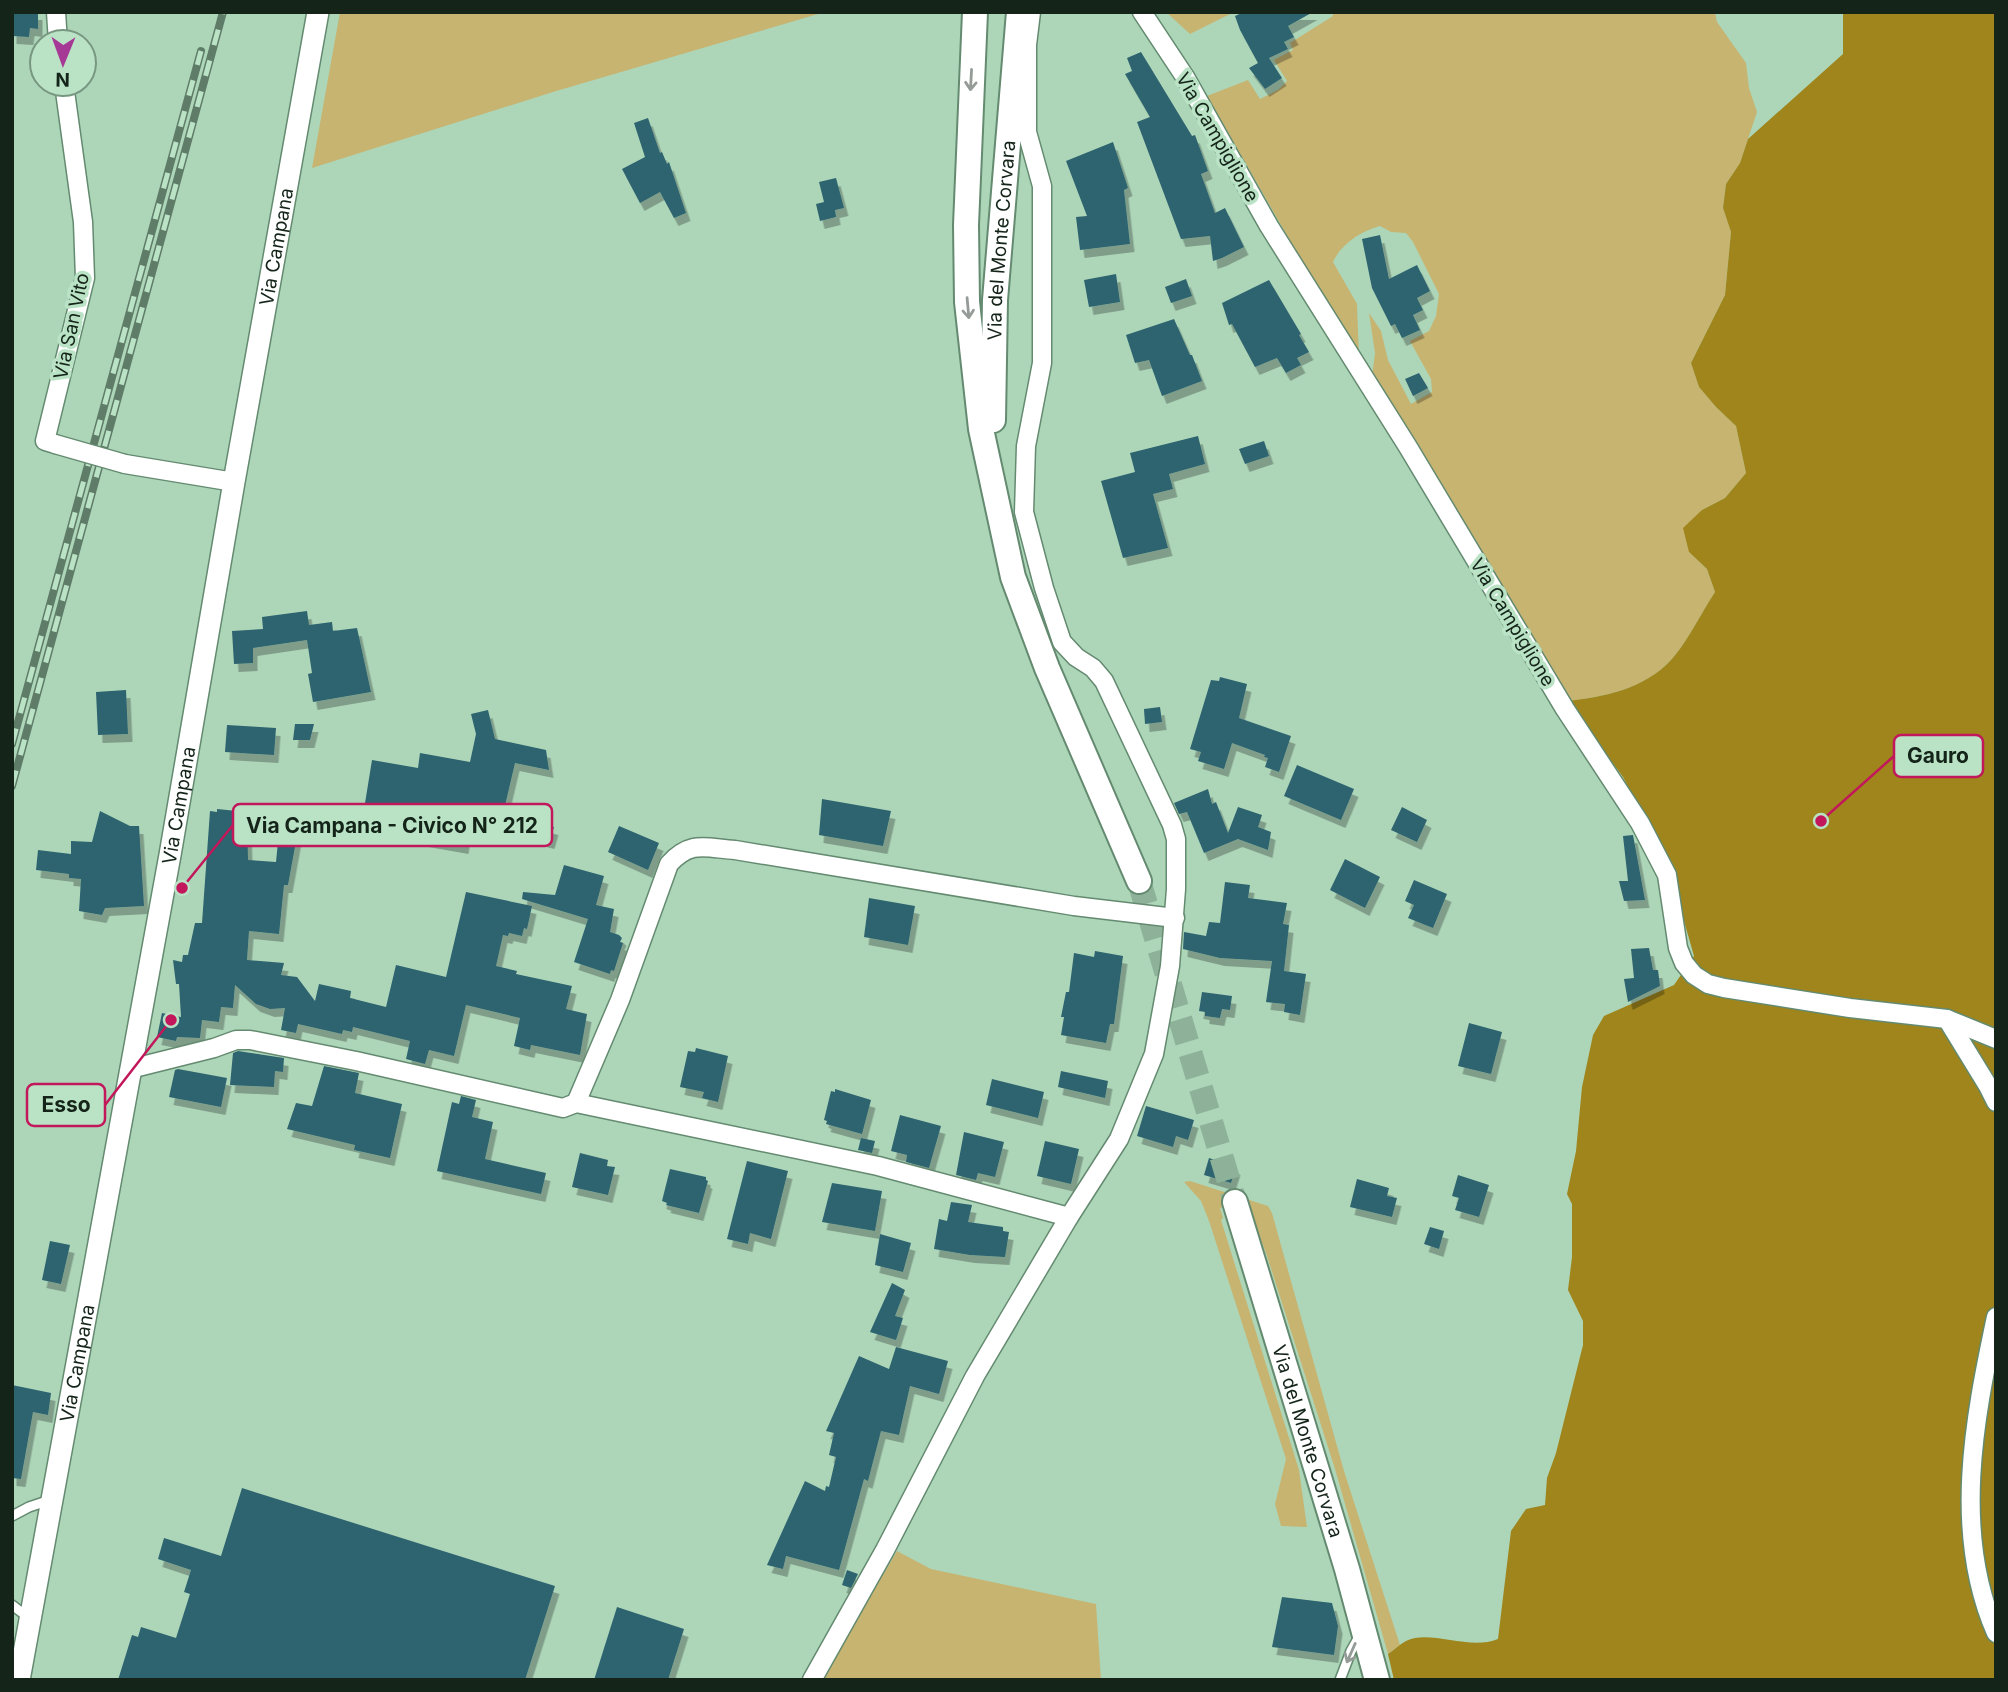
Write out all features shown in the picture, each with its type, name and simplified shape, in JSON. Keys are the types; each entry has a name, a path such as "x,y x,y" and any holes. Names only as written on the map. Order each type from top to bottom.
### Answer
{"main road":[{"name":"Via del Monte Corvara","path":"991,469 995,300 1018,12"},
{"name":"Via del Monte Corvara","path":"976,13 966,225 967,302 981,429 1013,577 1047,668 1139,881"},
{"name":"Via del Monte Corvara","path":"1235,1202 1364,1627 1377,1680"}],"street":[{"name":"Via Campana","path":"19,1680 21,1611 51,1500 170,855 318,12"},
{"path":"813,1680 885,1550 975,1376 1069,1217 1119,1139 1154,1055 1170,966 1175,918 1176,839 1172,825 1104,681 1062,642 1044,588 1024,512 1026,446 1042,363 1042,186 1027,132 1027,45 1031,12"},
{"name":"Via Campiglione","path":"1142,12 1185,77 1269,226 1409,447 1565,709 1640,823 1667,875 1678,947 1684,963 1694,975 1708,984 1724,989 1947,1019 1996,1039"},
{"name":"Via San Vito","path":"66,98 83,222 85,278 50,442 125,464 234,482"},
{"path":"576,1103 620,1000 669,864 681,852 692,847 735,850 1074,906 1175,918"},
{"path":"1947,1019 1996,1102"},
{"path":"130,1069 215,1048 236,1040 250,1040 563,1108 576,1103 878,1166 1069,1217"},
{"path":"1996,1317 1973,1447 1969,1525 1986,1610 1996,1633"}],"lane":[{"path":"12,1516 51,1500"},
{"path":"1340,1680 1364,1627"}],"shaded area":[{"path":"340,12 825,12 553,92 312,168"},
{"path":"1166,12 1234,12 1190,34"},
{"path":"1332,12 1715,12 1717,22 1746,63 1749,88 1757,112 1740,163 1726,184 1723,208 1731,232 1725,295 1691,363 1699,387 1736,426 1746,473 1725,498 1702,510 1689,552 1707,569 1715,592 1677,653 1660,670 1636,685 1609,694 1567,701 1372,376 1375,353 1369,313 1381,331 1388,360 1411,404 1432,392 1431,379 1410,341 1429,331 1436,316 1439,294 1413,242 1406,233 1391,232 1380,226 1352,239 1341,249 1333,262 1357,304 1359,356 1207,96 1248,80 1260,99 1278,90 1287,81 1274,60 1293,50 1290,43 1333,16"},
{"path":"1843,12 1996,12 1996,1680 1394,1680 1388,1654 1406,1641 1426,1637 1475,1643 1498,1639 1511,1531 1526,1509 1545,1505 1547,1478 1556,1453 1583,1345 1583,1321 1568,1290 1572,1257 1572,1204 1567,1194 1576,1151 1582,1087 1593,1035 1604,1016 1674,985 1694,956 1668,865 1623,777 1567,701 1623,690 1660,670 1682,645 1715,592 1707,569 1689,552 1683,528 1702,510 1725,498 1746,473 1736,426 1699,387 1691,363 1725,295 1731,232 1723,208 1726,184 1740,163 1748,139 1843,54"},
{"path":"1190,1181 1268,1206 1272,1213 1344,1471 1400,1645 1388,1654 1335,1469 1246,1199 1220,1208 1223,1218 1221,1220 1299,1470 1307,1527 1281,1526 1275,1504 1286,1459 1209,1221 1201,1201 1184,1182"},
{"path":"897,1551 931,1569 1096,1604 1101,1680 820,1680 850,1631 877,1575 883,1575"}],"building":[{"path":"12,12 38,12 38,28 28,28 28,37 12,36"},
{"path":"1244,12 1313,12 1288,26 1294,37 1284,42 1288,49 1269,58 1282,78 1265,89 1249,68 1258,63 1235,16"},
{"path":"1141,52 1192,136 1195,135 1208,171 1201,174 1215,213 1225,208 1244,247 1222,258 1213,261 1210,236 1181,239 1137,122 1150,117 1125,74 1132,71 1127,58"},
{"path":"648,118 660,153 662,152 667,164 669,162 686,213 674,218 660,192 640,203 622,169 645,157 634,123"},
{"path":"1113,142 1128,188 1124,190 1130,244 1080,250 1076,217 1087,216 1066,161"},
{"path":"836,178 844,208 835,210 836,217 820,221 816,204 824,202 819,182"},
{"path":"1380,235 1389,279 1417,265 1430,291 1417,298 1423,310 1413,315 1420,330 1402,338 1395,324 1391,326 1372,288 1362,239"},
{"path":"1116,274 1120,302 1089,307 1084,280"},
{"path":"1186,279 1192,296 1171,303 1165,287"},
{"path":"1269,280 1309,352 1297,358 1301,365 1286,373 1277,358 1255,367 1232,324 1229,325 1222,303"},
{"path":"1174,319 1202,381 1162,396 1149,360 1135,363 1126,335"},
{"path":"1419,373 1428,388 1413,396 1405,379"},
{"path":"1198,436 1205,464 1169,474 1173,489 1153,494 1168,548 1123,558 1101,481 1135,472 1130,453"},
{"path":"1264,441 1269,456 1245,464 1239,449"},
{"path":"307,611 309,625 332,622 333,631 357,628 371,692 313,702 308,674 312,673 307,640 253,648 253,663 234,664 232,631 263,629 262,617"},
{"path":"1220,677 1247,684 1239,718 1291,736 1279,772 1265,767 1268,758 1264,757 1265,755 1232,743 1224,769 1198,761 1201,752 1190,749 1211,680 1219,681"},
{"path":"126,690 128,734 98,735 96,692"},
{"path":"1160,707 1162,722 1145,724 1144,709"},
{"path":"488,710 495,739 546,750 549,770 515,763 503,814 554,827 550,841 521,834 522,832 468,822 464,846 361,828 372,760 418,768 420,753 470,762 476,734 471,714"},
{"path":"295,724 314,724 310,740 293,740"},
{"path":"227,725 276,728 274,755 225,752"},
{"path":"1297,765 1354,789 1341,820 1284,796"},
{"path":"1208,789 1212,804 1216,802 1228,833 1238,807 1262,815 1258,827 1271,832 1268,850 1238,839 1204,853 1187,812 1179,814 1174,803"},
{"path":"822,799 891,811 883,846 819,835"},
{"path":"1402,807 1427,820 1417,842 1391,830"},
{"path":"217,809 247,812 248,860 276,862 280,822 299,825 288,885 284,885 279,934 249,931 247,960 284,963 281,975 297,977 315,1001 319,984 351,991 350,998 386,1007 396,965 446,977 466,892 532,906 527,929 524,928 522,936 509,933 508,936 503,935 496,966 517,971 516,974 572,986 566,1009 587,1014 580,1055 531,1045 530,1050 514,1046 520,1018 466,1005 454,1056 429,1050 425,1064 406,1059 410,1041 353,1027 352,1032 343,1030 342,1034 298,1024 296,1033 281,1030 285,1008 270,1009 256,1004 235,985 233,1008 221,1007 219,1022 202,1020 200,1038 177,1037 176,1041 157,1037 162,1013 181,1017 179,984 176,984 173,960 182,962 183,955 188,955 195,923 202,923 210,811 217,812"},
{"path":"100,811 130,826 139,826 144,906 105,908 102,915 79,911 81,879 69,878 69,874 36,870 38,850 71,854 71,841 92,842"},
{"path":"619,826 659,843 648,870 608,852"},
{"path":"1633,835 1645,900 1624,901 1619,881 1628,881 1623,836"},
{"path":"1345,859 1380,877 1365,908 1330,890"},
{"path":"564,865 604,876 596,905 614,909 610,932 619,935 622,938 620,942 623,943 614,971 611,970 610,974 574,962 588,919 522,899 523,892 555,895"},
{"path":"1414,880 1447,894 1433,928 1408,918 1414,905 1405,901"},
{"path":"1225,882 1250,885 1248,898 1287,903 1283,924 1289,925 1284,971 1306,974 1300,1015 1284,1012 1285,1004 1266,1002 1272,961 1220,958 1183,949 1184,932 1206,936 1209,922 1220,923"},
{"path":"869,898 915,906 908,945 864,937"},
{"path":"1649,948 1653,970 1658,970 1660,986 1628,1002 1624,979 1634,978 1631,949"},
{"path":"1095,951 1123,956 1114,1024 1110,1024 1106,1043 1061,1035 1064,1017 1061,1017 1066,992 1069,992 1074,953 1094,957"},
{"path":"1202,992 1232,996 1230,1010 1222,1009 1220,1018 1205,1016 1205,1012 1199,1011"},
{"path":"1469,1023 1502,1032 1491,1074 1458,1066"},
{"path":"696,1048 728,1056 718,1102 702,1098 704,1092 680,1087 688,1051 695,1052"},
{"path":"238,1051 284,1058 283,1072 275,1071 274,1087 230,1085 233,1053"},
{"path":"324,1066 359,1073 355,1093 402,1104 390,1158 354,1150 355,1145 287,1129 296,1103 312,1106"},
{"path":"175,1070 227,1078 221,1107 169,1097"},
{"path":"1061,1071 1108,1081 1105,1098 1058,1087"},
{"path":"992,1079 1044,1092 1038,1118 986,1105"},
{"path":"835,1089 871,1100 862,1134 826,1124 827,1121 824,1120 831,1091 835,1092"},
{"path":"461,1096 476,1100 472,1117 493,1122 485,1159 546,1173 541,1194 437,1171 452,1102 459,1104"},
{"path":"1146,1106 1194,1120 1188,1140 1176,1136 1173,1147 1137,1136"},
{"path":"900,1115 941,1126 929,1168 906,1162 907,1155 891,1151"},
{"path":"964,1132 1004,1142 995,1177 978,1173 976,1180 956,1175"},
{"path":"861,1138 875,1141 872,1153 858,1150"},
{"path":"1045,1141 1079,1149 1071,1184 1037,1176"},
{"path":"580,1153 608,1160 607,1166 615,1167 608,1195 572,1187"},
{"path":"1209,1158 1236,1167 1231,1183 1204,1175"},
{"path":"747,1161 788,1171 771,1239 750,1233 748,1244 727,1239"},
{"path":"670,1169 706,1177 708,1181 699,1213 666,1205 667,1203 662,1201"},
{"path":"1458,1175 1489,1185 1479,1217 1455,1210 1459,1198 1452,1196"},
{"path":"1357,1179 1389,1188 1387,1196 1397,1198 1392,1217 1350,1207"},
{"path":"832,1183 882,1191 875,1231 822,1222"},
{"path":"951,1202 972,1205 968,1222 1003,1227 1003,1231 1009,1232 1005,1257 934,1249 939,1219 947,1221"},
{"path":"1430,1227 1444,1231 1439,1249 1424,1244"},
{"path":"880,1234 911,1243 903,1272 875,1265"},
{"path":"50,1241 70,1245 61,1284 42,1280"},
{"path":"892,1283 905,1290 895,1316 903,1318 896,1340 870,1332"},
{"path":"896,1347 948,1361 939,1394 910,1386 899,1435 881,1431 868,1481 864,1479 839,1570 786,1556 783,1569 767,1565 805,1481 825,1491 826,1486 829,1487 836,1457 829,1455 834,1433 826,1431 859,1356 889,1369"},
{"path":"12,1385 51,1393 48,1415 33,1412 21,1479 12,1478"},
{"path":"242,1488 555,1586 525,1680 118,1680 132,1635 138,1637 141,1627 176,1638 190,1594 184,1592 191,1570 158,1559 164,1538 221,1556"},
{"path":"847,1570 858,1574 851,1588 842,1585"},
{"path":"1282,1597 1332,1603 1338,1626 1334,1655 1272,1647"},
{"path":"617,1607 684,1629 668,1680 594,1680"}],"tunnel":[{"path":"1139,881 1235,1202"}],"railway":[{"path":"12,786 223,12"},
{"path":"12,744 201,51"}],"place":[{"name":"Gauro","path":"1821,821"},
{"name":"Via Campana - Civico N° 212","path":"182,888"},
{"name":"Esso","path":"171,1020"}]}
